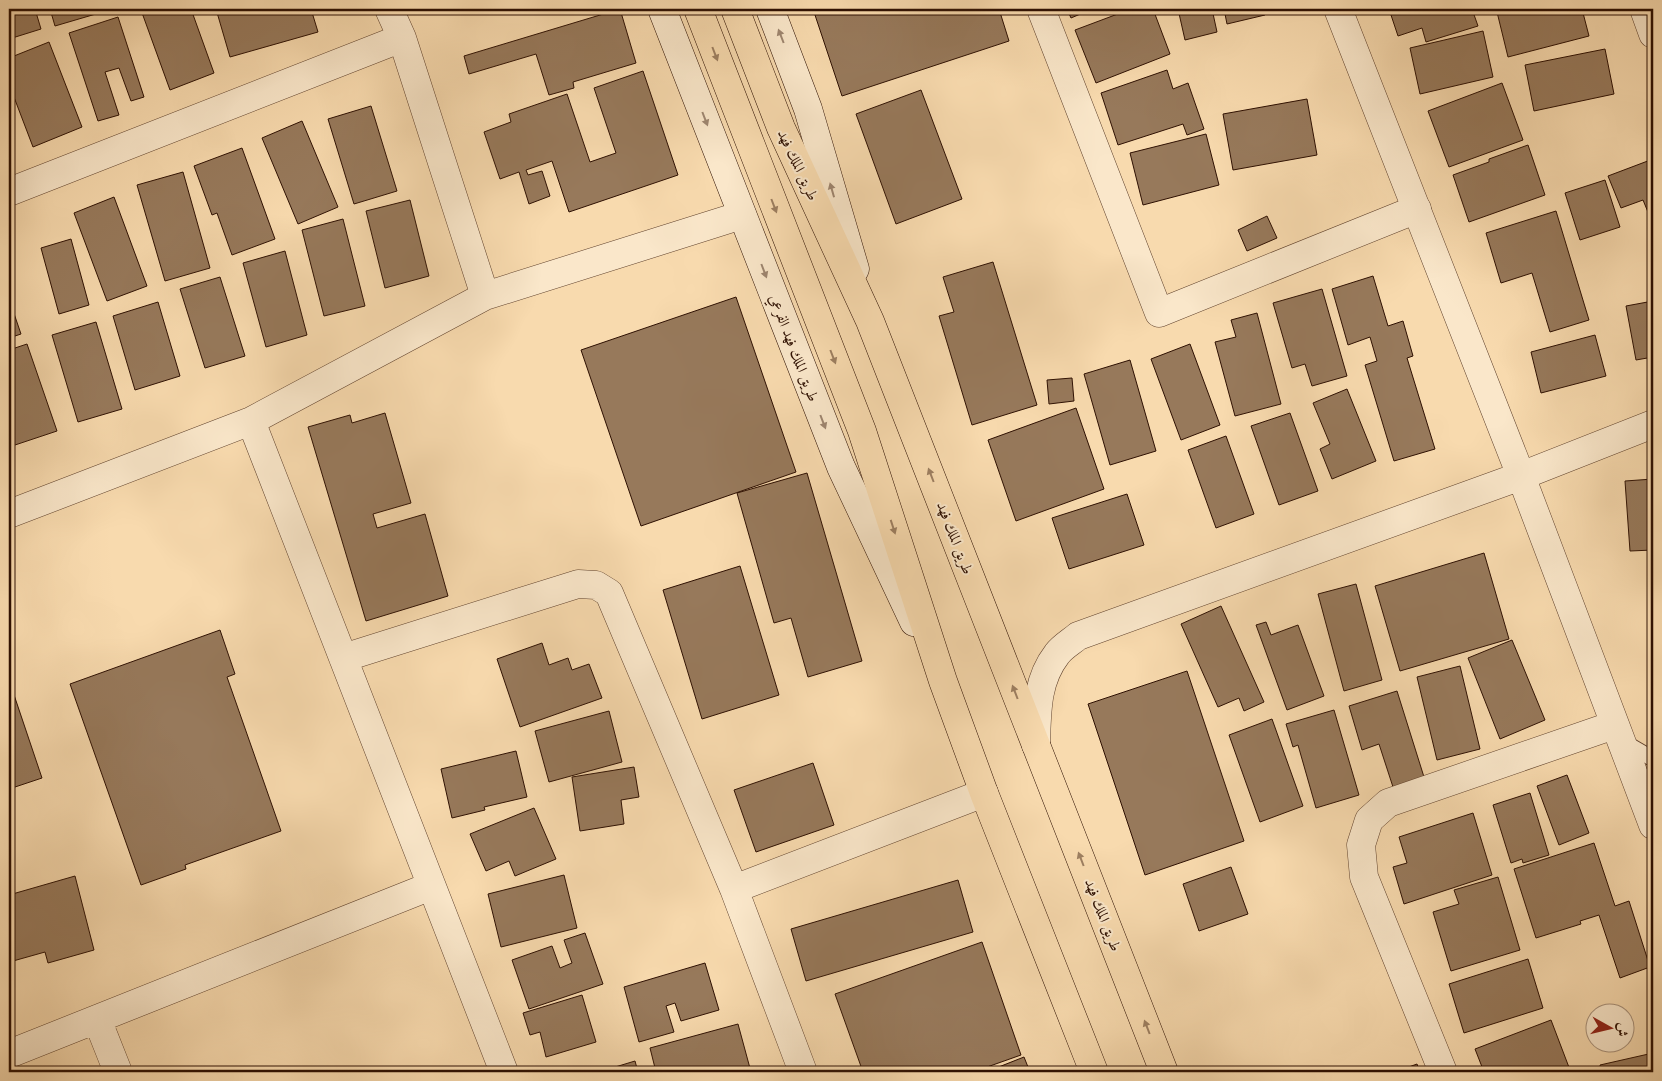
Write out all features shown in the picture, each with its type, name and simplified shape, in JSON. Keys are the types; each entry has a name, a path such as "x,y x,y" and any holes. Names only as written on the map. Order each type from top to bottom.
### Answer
{"highway":[{"path":"698,9 862,431 942,681 1094,1072"},
{"name":"طريق الملك فهد","path":"735,9 781,128 870,321 1164,1072"}],"street":[{"path":"390,9 402,38 485,296"},
{"name":"طريق الملك فهد الفرعي","path":"662,9 841,467 942,681"},
{"path":"770,9 808,109 870,321"},
{"path":"1041,9 1159,313 1417,209"},
{"path":"1338,9 1521,476 1653,825"},
{"path":"1644,9 1653,34"},
{"path":"9,192 402,38"},
{"path":"9,514 251,421 485,296 742,215"},
{"path":"251,421 504,1072"},
{"path":"1036,745 1037,706 1043,678 1057,653 1078,636 1521,476 1653,424"},
{"path":"343,658 578,584 596,585 609,593 734,890 803,1072"},
{"path":"1443,1072 1364,877 1361,845 1369,820 1388,803 1617,733"},
{"path":"734,890 984,792"},
{"path":"9,1054 431,886"},
{"path":"96,1019 118,1072"}],"lane":[{"path":"1617,733 1653,759"}],"building":[{"path":"9,9 35,9 41,29 9,39"},
{"path":"50,9 105,9 106,11 55,26"},
{"path":"191,9 214,73 170,90 141,10"},
{"path":"216,9 311,9 318,32 230,57"},
{"path":"620,9 636,63 573,82 574,88 549,95 536,54 469,74 464,56"},
{"path":"813,9 999,9 1009,41 842,96"},
{"path":"1067,9 1092,9 1071,18"},
{"path":"1131,9 1153,9 1170,54 1096,83 1075,30"},
{"path":"1178,9 1212,9 1217,32 1185,40"},
{"path":"1224,9 1263,9 1265,15 1227,24"},
{"path":"1389,9 1472,9 1478,26 1426,42 1422,28 1398,36"},
{"path":"1511,9 1582,9 1589,36 1508,57 1497,12"},
{"path":"118,17 144,97 131,101 119,68 105,72 119,115 98,121 69,33"},
{"path":"1483,31 1493,77 1420,94 1410,48"},
{"path":"49,42 82,127 33,147 9,84 9,58"},
{"path":"1605,49 1614,94 1534,111 1525,65"},
{"path":"1167,70 1173,89 1188,83 1204,129 1187,135 1183,124 1118,145 1101,93"},
{"path":"643,71 678,175 569,212 552,161 526,170 528,175 542,171 550,196 529,204 519,172 500,179 484,132 511,122 509,114 567,94 590,162 616,153 594,88"},
{"path":"1502,83 1523,140 1449,167 1428,111"},
{"path":"921,90 962,199 896,224 856,114"},
{"path":"1307,99 1317,155 1233,170 1223,114"},
{"path":"371,106 397,191 354,204 328,119"},
{"path":"302,121 338,207 298,224 262,138"},
{"path":"1206,134 1219,185 1143,205 1130,153"},
{"path":"1528,145 1545,195 1469,222 1453,175"},
{"path":"242,148 275,239 232,255 217,213 212,215 194,166"},
{"path":"1653,159 1653,216 1650,217 1643,200 1621,208 1608,176"},
{"path":"183,172 210,268 165,281 137,185"},
{"path":"1605,180 1620,227 1580,240 1565,193"},
{"path":"114,197 147,286 107,301 74,213"},
{"path":"410,200 429,276 385,288 366,211"},
{"path":"1556,211 1589,320 1550,332 1532,273 1501,283 1486,233"},
{"path":"1267,216 1277,238 1247,251 1238,230"},
{"path":"343,219 365,306 324,316 302,230"},
{"path":"71,239 89,305 59,314 41,248"},
{"path":"285,251 307,335 266,347 243,263"},
{"path":"993,262 1037,405 972,425 939,316 954,312 943,277"},
{"path":"1373,276 1388,326 1403,321 1413,356 1407,358 1435,449 1394,461 1365,365 1377,361 1370,337 1348,345 1332,289"},
{"path":"220,277 245,356 205,368 180,289"},
{"path":"1322,289 1347,376 1312,386 1305,364 1292,368 1273,303"},
{"path":"736,297 796,472 641,526 581,350"},
{"path":"9,299 21,334 9,338"},
{"path":"1653,301 1653,357 1636,360 1626,306"},
{"path":"158,302 180,376 135,390 113,316"},
{"path":"1257,313 1281,404 1235,416 1215,342 1236,337 1231,320"},
{"path":"96,322 122,409 78,422 52,335"},
{"path":"1595,335 1606,376 1541,393 1531,352"},
{"path":"27,344 57,431 9,447 9,350"},
{"path":"1190,344 1220,425 1181,440 1151,359"},
{"path":"1130,360 1156,451 1110,465 1084,374"},
{"path":"1072,378 1074,401 1049,404 1047,380"},
{"path":"1347,389 1376,461 1332,479 1320,449 1330,444 1313,403"},
{"path":"1076,408 1104,489 1016,521 988,440"},
{"path":"385,413 411,503 373,514 377,528 425,514 448,596 366,621 308,427 350,415 352,423"},
{"path":"1290,413 1318,491 1279,505 1251,426"},
{"path":"1226,436 1254,514 1216,528 1188,450"},
{"path":"807,473 862,661 808,677 791,618 774,623 737,493"},
{"path":"1653,479 1653,550 1630,551 1625,481"},
{"path":"1127,494 1144,545 1069,569 1052,518"},
{"path":"1484,553 1509,639 1400,671 1375,586"},
{"path":"740,566 779,695 702,719 663,590"},
{"path":"1356,584 1382,680 1344,691 1318,594"},
{"path":"1221,606 1264,702 1244,711 1239,698 1218,707 1181,624"},
{"path":"1266,622 1271,635 1298,625 1324,696 1287,710 1256,625"},
{"path":"220,630 235,674 227,677 281,831 185,865 186,869 141,885 70,684"},
{"path":"1512,640 1545,720 1500,739 1468,658"},
{"path":"542,643 549,665 568,658 572,670 589,664 602,698 520,727 497,659"},
{"path":"1460,666 1480,749 1437,760 1417,677"},
{"path":"1187,671 1244,841 1145,875 1088,704"},
{"path":"9,680 42,778 9,789"},
{"path":"1397,691 1424,777 1393,787 1379,744 1362,750 1349,706"},
{"path":"1334,710 1359,795 1316,808 1298,745 1293,747 1286,724"},
{"path":"609,711 622,762 549,782 535,731"},
{"path":"1272,719 1303,806 1260,822 1229,735"},
{"path":"516,751 527,797 484,807 485,810 452,818 441,769"},
{"path":"813,763 834,825 756,852 734,790"},
{"path":"634,767 639,797 621,800 624,824 580,831 572,777"},
{"path":"1567,775 1589,833 1559,845 1537,786"},
{"path":"1530,793 1549,855 1523,863 1522,859 1511,863 1493,805"},
{"path":"534,808 556,859 515,876 509,861 486,871 470,834"},
{"path":"1473,813 1492,875 1404,904 1393,867 1407,863 1399,837"},
{"path":"1594,843 1615,906 1629,901 1650,967 1620,978 1599,915 1580,921 1581,924 1536,938 1514,869"},
{"path":"1231,867 1248,914 1199,931 1183,884"},
{"path":"564,875 577,928 501,947 488,894"},
{"path":"75,876 94,950 48,963 45,952 13,961 9,944 9,895"},
{"path":"1498,877 1520,950 1451,971 1433,912 1459,904 1454,890"},
{"path":"958,880 973,932 806,981 791,929"},
{"path":"585,933 603,984 529,1009 512,960 552,946 560,968 572,963 564,940"},
{"path":"982,942 1021,1055 973,1072 863,1072 835,994"},
{"path":"1528,959 1543,1008 1464,1033 1449,984"},
{"path":"705,963 719,1010 681,1021 675,1003 666,1006 674,1032 639,1042 624,987"},
{"path":"582,995 596,1042 546,1057 540,1032 530,1035 523,1013"},
{"path":"1551,1020 1570,1070 1564,1072 1484,1072 1475,1049"},
{"path":"738,1024 751,1072 656,1072 650,1048"},
{"path":"1653,1053 1653,1072 1601,1072 1600,1065"},
{"path":"1024,1057 1030,1072 986,1072"},
{"path":"635,1061 638,1072 602,1072 602,1071"},
{"path":"1417,1064 1420,1072 1395,1072"}]}
